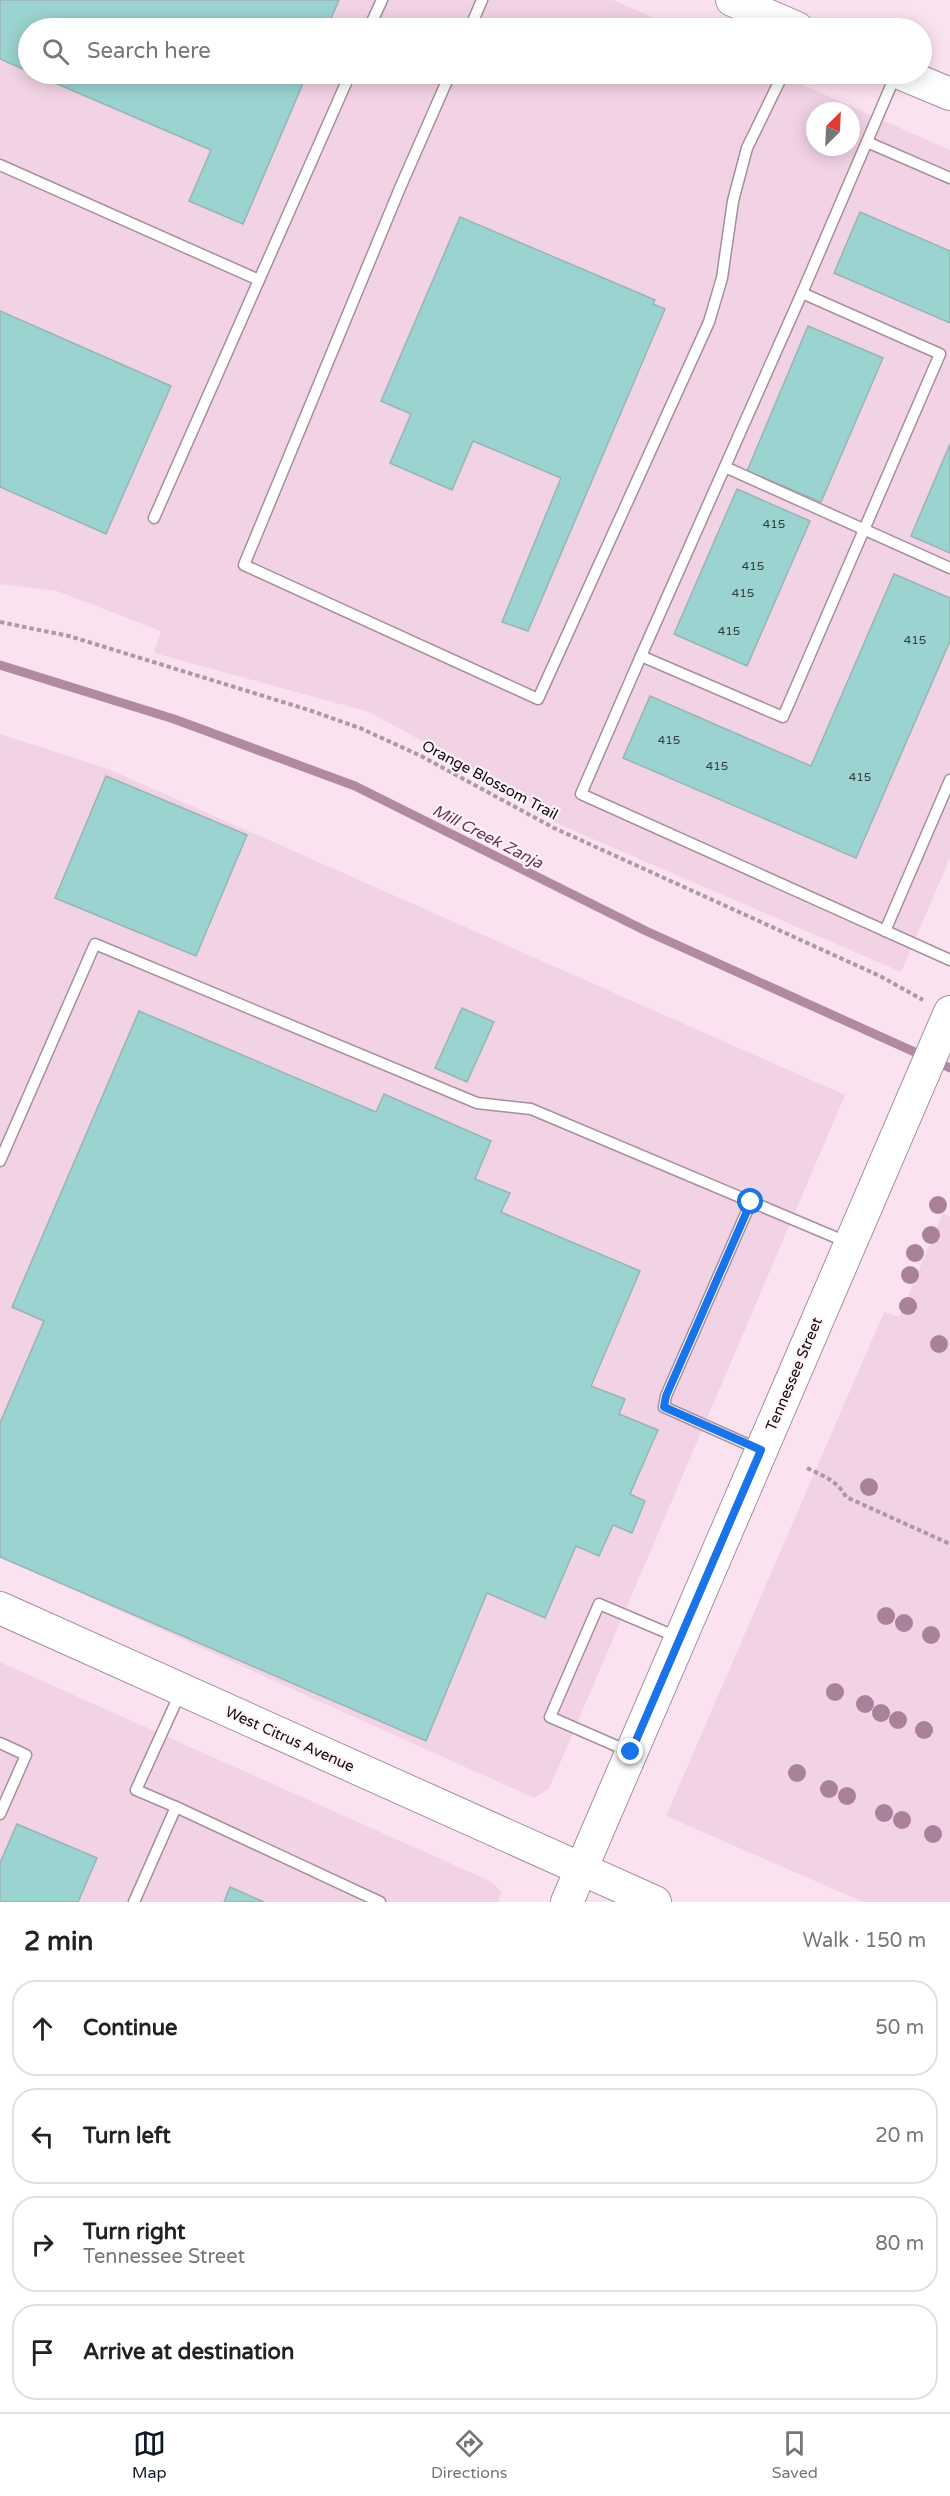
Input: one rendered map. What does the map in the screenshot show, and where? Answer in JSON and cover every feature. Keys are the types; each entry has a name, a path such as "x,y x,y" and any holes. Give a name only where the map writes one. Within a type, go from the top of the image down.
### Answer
{"main road":[{"path":"732,0 774,18"},
{"path":"926,84 950,94"},
{"name":"Tennessee Street","path":"567,1902 946,1022"},
{"name":"West Citrus Avenue","path":"0,1608 655,1902"}],"lane":[{"path":"374,18 382,0"},
{"path":"474,18 482,0"},
{"path":"154,518 346,84"},
{"path":"446,84 400,188 244,565 538,699 709,322 722,278 733,201 747,148 778,84"},
{"path":"892,84 581,794 950,960"},
{"path":"867,142 950,178"},
{"path":"0,165 259,280"},
{"path":"641,656 783,717 940,354 802,293"},
{"path":"725,467 950,568"},
{"path":"885,931 950,780"},
{"path":"0,1161 95,944 477,1103 531,1109 850,1243"},
{"path":"751,1202 666,1396 664,1407 761,1450"},
{"path":"631,1752 550,1717 599,1604 680,1638"},
{"path":"181,1691 136,1790 380,1902"},
{"path":"0,1743 26,1755 0,1814"},
{"path":"134,1902 176,1807"}],"path":[{"name":"Orange Blossom Trail","path":"0,622 69,636 360,728 421,756 554,828 880,976 946,1022"},
{"path":"807,1468 831,1479 841,1487 846,1497 950,1544"}],"shaded area":[{"path":"0,0 613,0 654,18 18,18 18,84 801,84 841,102 806,102 806,156 860,156 860,110 950,150 950,858 901,972 556,823 524,797 369,712 154,653 161,631 57,591 0,584"},
{"path":"0,734 108,769 845,1095 549,1789 534,1798 0,1557"},
{"path":"943,1213 950,1216 950,1902 863,1902 666,1816 884,1312 899,1317"},
{"path":"0,1662 492,1882 501,1892 498,1902 0,1902"}],"building":[{"path":"0,0 339,0 331,18 18,18 18,67 0,59"},
{"path":"57,84 303,84 243,224 189,201 211,150"},
{"path":"860,212 950,251 950,323 834,273"},
{"path":"460,217 655,300 653,304 665,309 528,631 502,622 561,478 473,441 452,490 390,463 411,414 381,401"},
{"path":"0,311 171,386 106,534 0,487"},
{"path":"808,326 883,358 821,502 747,471"},
{"path":"950,444 950,553 911,536"},
{"path":"737,489 810,521 747,666 674,634"},
{"path":"894,574 950,598 950,641 856,858 623,758 650,696 811,766"},
{"path":"106,776 247,835 196,956 55,898"},
{"path":"462,1008 494,1022 467,1082 435,1068"},
{"path":"139,1011 376,1112 384,1094 491,1141 475,1179 510,1193 501,1212 640,1271 591,1386 625,1399 619,1414 658,1430 630,1494 645,1501 632,1533 613,1525 599,1556 576,1546 545,1618 487,1593 426,1741 0,1557 0,1423 44,1321 12,1307"},
{"path":"17,1824 97,1858 78,1902 0,1902 0,1863"},
{"path":"230,1887 264,1902 224,1902"}],"waterway":[{"name":"Mill Creek Zanja","path":"0,665 174,719 355,786 646,931 950,1068"}],"route":[{"path":"631,1752 761,1450 673,1413 664,1407 666,1396 751,1202"}]}
